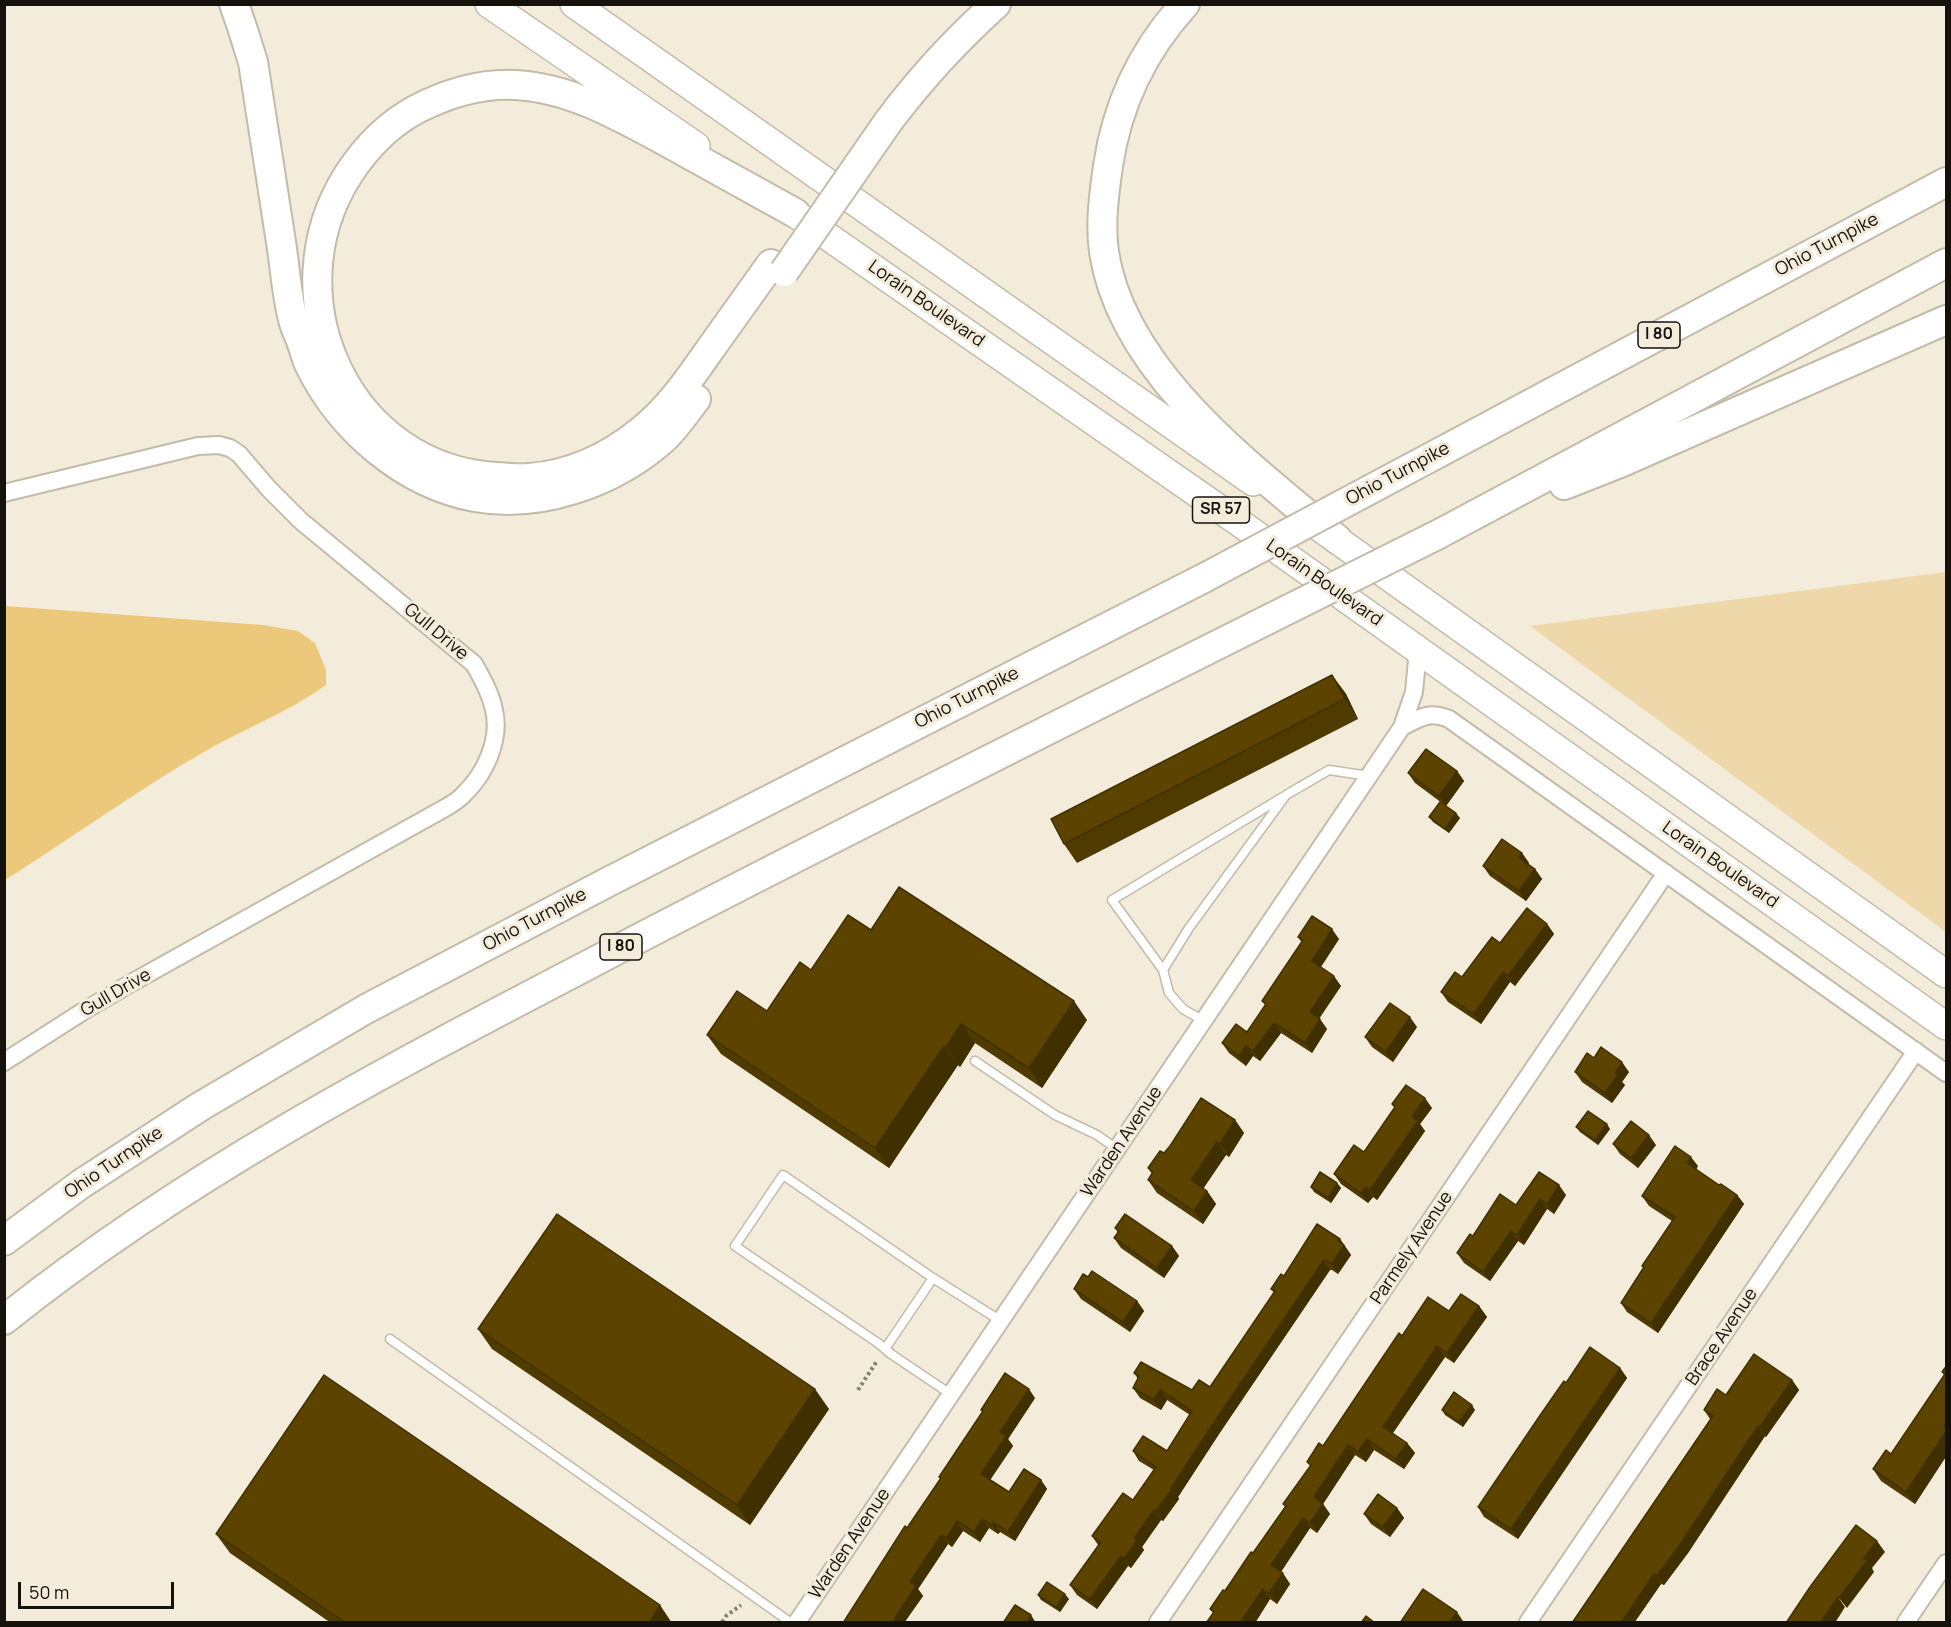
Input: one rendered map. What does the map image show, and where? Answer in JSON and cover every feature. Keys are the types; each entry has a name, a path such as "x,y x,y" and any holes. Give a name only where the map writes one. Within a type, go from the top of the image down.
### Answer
{"highway":[{"path":"234,4 253,62 294,321 309,364 321,386 354,430 401,466 437,486 477,498 530,498 576,488 627,465 647,452 673,429 712,378 778,268"},
{"name":"Lorain Boulevard","path":"489,4 795,213 1418,649 1947,1026"},
{"name":"SR 57","path":"574,4 1337,539 1947,974"},
{"path":"795,213 637,126 584,100 518,85 490,85 458,92 430,103 383,131 359,157 339,188 328,213 319,247 316,278 327,344 339,375 357,403 378,427 407,448 447,467 482,476 527,479 559,474 583,466 613,451 641,432 663,411 691,377 778,268 881,120 915,66 977,4"},
{"path":"881,120 967,30 996,4"},
{"path":"1185,4 1157,39 1140,66 1127,92 1111,143 1103,198 1104,251 1112,285 1137,340 1157,369 1190,408 1233,451 1337,539"},
{"path":"1755,283 1947,164"},
{"name":"Ohio Turnpike","path":"4,1241 81,1184 201,1106 366,1009 608,882 1204,578 1947,182"},
{"name":"I 80","path":"4,1320 46,1286 137,1220 227,1162 332,1101 472,1025 798,855 1439,534 1947,263"},
{"path":"1439,534 1620,463 1947,320"}],"street":[{"name":"Gull Drive","path":"4,493 198,446 219,445 230,448 239,454 277,497 309,528 474,664 495,712 493,744 487,762 476,782 463,796 446,808 133,982 4,1062"},
{"name":"Warden Avenue","path":"797,1623 1402,727 1414,692 1418,649"},
{"name":"Lorain Boulevard","path":"1402,727 1430,715 1449,719 1947,1072"},
{"name":"Parmely Avenue","path":"1158,1623 1666,873"},
{"name":"Brace Avenue","path":"1528,1623 1916,1051"},
{"path":"1906,1623 1947,1563"}],"lane":[{"path":"1204,1021 1183,1009 1169,993 1163,970 1112,900 1329,770 1369,776"},
{"path":"1163,970 1189,928 1286,795"},
{"path":"975,1061 1055,1115 1097,1135 1117,1149"},
{"path":"951,1395 735,1246 783,1175 933,1278 1001,1321"},
{"path":"885,1349 933,1278"},
{"path":"390,1339 790,1623"}],"path":[{"path":"858,1390 878,1359"},
{"path":"722,1623 726,1616 740,1606"}],"shaded area":[{"path":"1946,572 1946,932 1530,626"},
{"path":"5,606 263,625 298,631 315,643 326,670 326,685 298,703 183,764 5,880"}],"building":[{"path":"1332,675 1345,699 1064,844 1051,819"},
{"path":"1426,749 1457,771 1439,796 1408,773"},
{"path":"1440,802 1456,813 1445,829 1429,817"},
{"path":"1502,839 1522,853 1519,858 1535,869 1519,891 1483,866"},
{"path":"899,887 1074,1001 1029,1068 961,1024 875,1148 707,1035 737,991 767,1011 800,962 811,970 848,915 871,930"},
{"path":"1527,908 1547,924 1508,976 1503,972 1474,1014 1441,992 1455,972 1462,977 1492,937 1500,943"},
{"path":"1312,916 1332,929 1312,961 1334,976 1310,1012 1320,1019 1305,1043 1274,1023 1253,1051 1246,1046 1239,1056 1222,1043 1236,1024 1247,1032 1266,1004 1262,1001 1303,940 1298,937"},
{"path":"1390,1003 1410,1017 1386,1052 1365,1037"},
{"path":"1601,1047 1622,1062 1615,1073 1618,1075 1605,1093 1575,1072 1587,1053 1594,1058"},
{"path":"1406,1085 1425,1098 1412,1117 1418,1121 1370,1190 1366,1187 1361,1193 1334,1174 1354,1145 1364,1152 1395,1107 1392,1104"},
{"path":"1201,1098 1235,1120 1220,1144 1217,1142 1191,1180 1207,1191 1194,1211 1148,1180 1153,1172 1148,1168 1160,1151 1164,1153 1170,1146"},
{"path":"1588,1111 1607,1124 1595,1140 1576,1127"},
{"path":"1631,1121 1649,1135 1631,1158 1613,1144"},
{"path":"1675,1146 1691,1157 1687,1163 1737,1195 1651,1323 1621,1303 1644,1267 1642,1266 1675,1217 1642,1196"},
{"path":"1320,1172 1337,1183 1328,1198 1311,1187"},
{"path":"1539,1172 1559,1185 1547,1204 1540,1199 1517,1235 1511,1231 1483,1272 1457,1253 1470,1234 1473,1236 1500,1194 1516,1205"},
{"path":"557,1214 815,1389 737,1505 478,1329"},
{"path":"1125,1214 1172,1246 1157,1268 1114,1238 1119,1231 1115,1228"},
{"path":"1317,1224 1340,1239 1338,1241 1344,1245 1332,1264 1323,1261 1172,1489 1134,1538 1137,1540 1124,1559 1121,1556 1090,1599 1070,1585 1101,1542 1092,1536 1123,1493 1133,1500 1156,1467 1133,1451 1143,1436 1167,1451 1192,1411 1160,1390 1154,1400 1133,1388 1139,1376 1134,1373 1141,1362 1192,1390 1199,1380 1210,1387 1275,1291 1271,1289 1281,1274 1284,1276"},
{"path":"1092,1271 1137,1301 1123,1322 1074,1289 1083,1274 1088,1277"},
{"path":"1461,1294 1479,1306 1447,1353 1437,1346 1383,1427 1407,1443 1396,1459 1367,1439 1358,1452 1348,1445 1314,1497 1323,1504 1310,1523 1303,1518 1271,1565 1283,1573 1269,1593 1263,1589 1240,1623 1206,1623 1214,1612 1210,1609 1286,1506 1283,1504 1311,1465 1307,1462 1319,1443 1323,1446 1399,1333 1402,1336 1428,1297 1449,1311"},
{"path":"1590,1347 1620,1368 1511,1529 1478,1507 1564,1381 1566,1383"},
{"path":"1754,1354 1792,1380 1760,1427 1758,1426 1681,1543 1657,1576 1654,1574 1621,1623 1572,1623 1713,1416 1704,1410 1717,1389 1726,1395"},
{"path":"1947,1365 1947,1422 1944,1426 1947,1430 1906,1492 1873,1469 1886,1450 1891,1454 1945,1374 1942,1372"},
{"path":"1005,1373 1029,1389 1000,1432 1006,1436 981,1474 1009,1492 1024,1469 1041,1480 1008,1532 993,1522 992,1525 982,1519 974,1532 957,1521 946,1538 941,1535 910,1582 916,1586 892,1623 843,1623 905,1526 907,1528 941,1478 939,1477"},
{"path":"324,1375 660,1605 649,1623 346,1623 216,1534"},
{"path":"1454,1392 1472,1405 1459,1422 1442,1410"},
{"path":"1378,1494 1397,1508 1383,1527 1364,1514"},
{"path":"1856,1525 1877,1541 1864,1558 1867,1561 1820,1623 1786,1623 1810,1587"},
{"path":"1047,1582 1065,1594 1056,1607 1038,1595"},
{"path":"1423,1589 1457,1612 1449,1623 1400,1623"},
{"path":"1015,1605 1031,1615 1027,1623 1003,1623"},
{"path":"1366,1616 1375,1623 1361,1623"}]}
